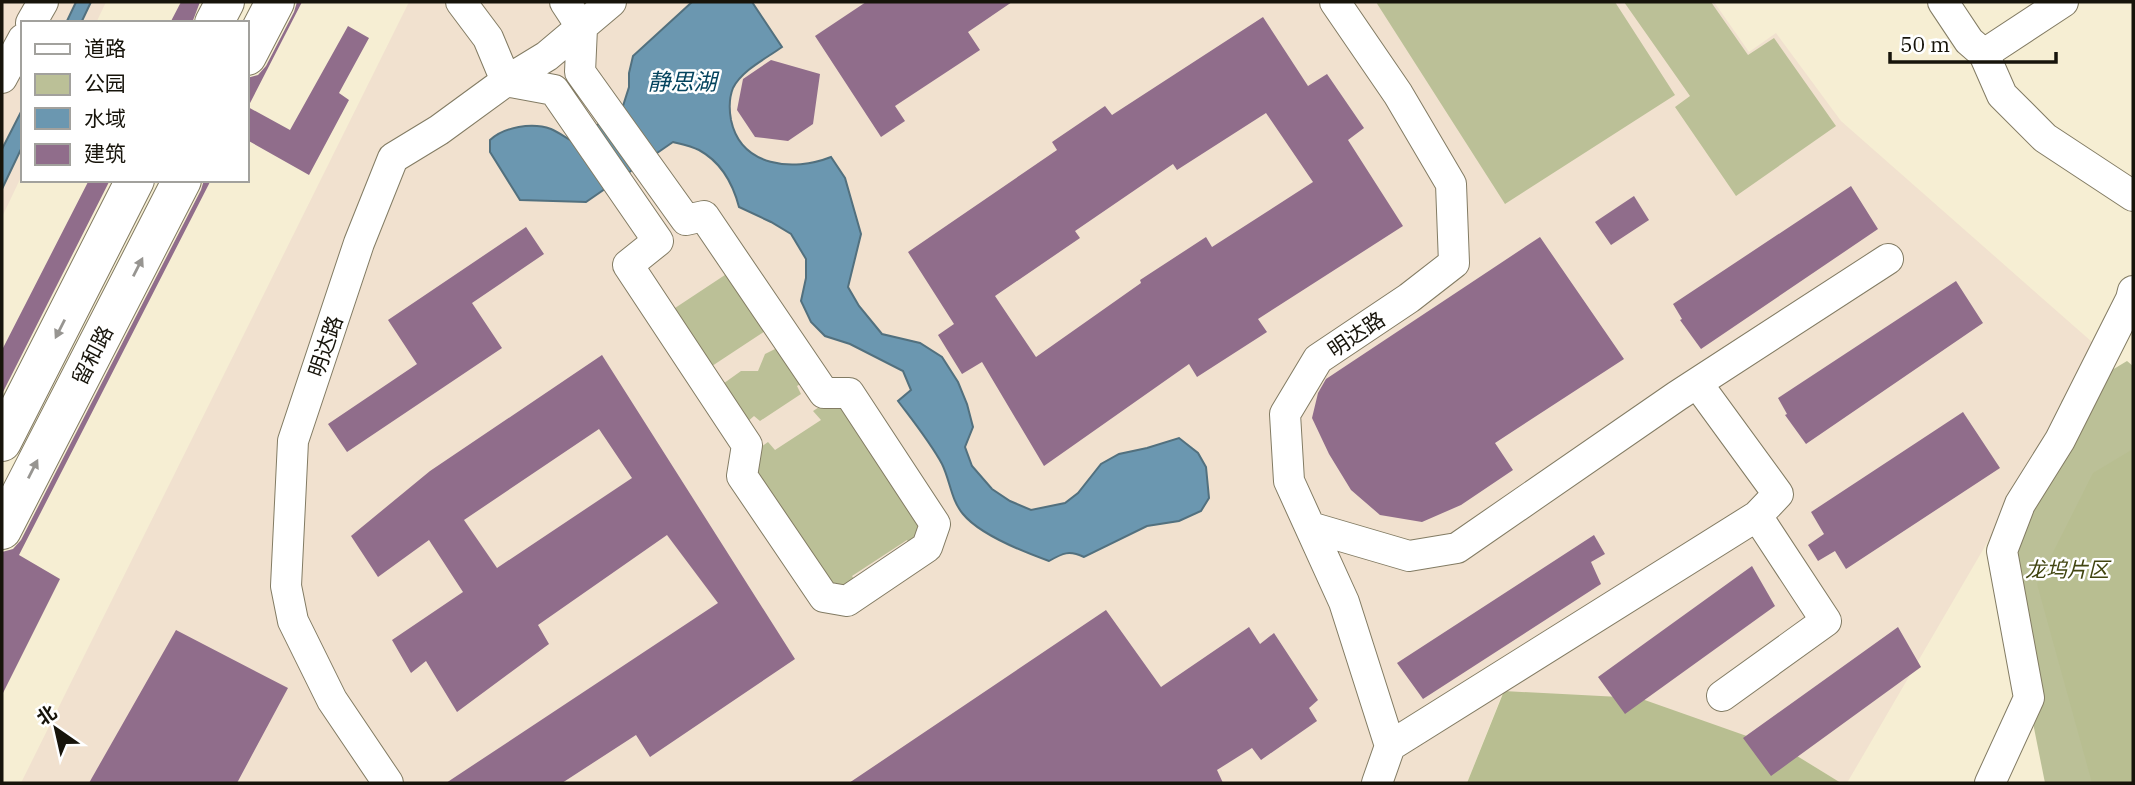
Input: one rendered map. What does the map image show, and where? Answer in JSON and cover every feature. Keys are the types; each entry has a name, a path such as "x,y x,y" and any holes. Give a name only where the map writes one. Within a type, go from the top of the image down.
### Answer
{"main road":[{"path":"215,21 225,2"},
{"path":"248,54 275,2"},
{"name":"留和路","path":"2,442 134,182"},
{"name":"留和路","path":"2,530 181,182"}],"street":[{"path":"32,21 43,2"},
{"path":"461,2 488,38 506,81 554,90 658,241 628,265 747,445 742,476 824,597 847,601 927,547 935,524 849,393 824,393 704,216 686,220 580,72 582,28 565,2"},
{"name":"明达路","path":"388,783 332,700 293,621 286,586 293,440 359,243 393,158 547,56 611,2"},
{"name":"明达路","path":"1335,2 1398,94 1451,184 1454,263 1409,298 1318,359 1285,414 1289,481 1344,602 1390,746"},
{"path":"1943,2 1969,41 1984,54 2002,95 2045,138 2133,196"},
{"path":"1984,54 2063,2"},
{"path":"2,78 21,43"},
{"path":"1310,527 1409,556 1457,548 1697,383 1888,259"},
{"path":"1990,783 2029,698 2002,551 2020,504 2060,440 2131,299 2133,290"},
{"path":"1377,783 1390,746 1757,516 1778,494 1697,383"},
{"path":"1721,696 1826,621 1757,516"}],"shaded area":[{"path":"2,2 106,2 97,21 21,21 21,177 2,217"},
{"path":"409,2 1714,2 1749,52 1776,33 1841,121 2100,349 1847,783 1841,783 1789,751 1503,692 1467,783 21,783"}],"green space":[{"path":"1376,2 1615,2 1675,95 1505,204"},
{"path":"1624,2 1711,2 1748,55 1774,38 1836,126 1736,196 1675,107 1690,96"},
{"path":"731,271 768,329 709,368 672,310"},
{"path":"783,345 805,381 797,386 801,394 760,421 754,416 746,423 720,386 741,371 758,371 765,354"},
{"name":"龙坞片区","path":"2127,361 2133,366 2133,783 2045,783 1999,553 2039,471 2062,400"},
{"path":"836,400 925,519 911,547 907,540 852,576 857,584 834,591 749,466 755,451 768,442 775,450 821,420 813,411"},
{"path":"2133,449 2133,783 2092,783 2037,584 2093,473"},
{"path":"1504,691 1639,698 1789,751 1841,783 1467,783"}],"water":[{"path":"76,2 91,2 82,21 67,21"},
{"name":"静思湖","path":"692,2 752,2 782,47 749,70 733,88 730,112 737,136 746,148 770,162 801,164 831,157 845,178 861,234 848,287 859,306 882,334 920,343 942,357 958,382 967,404 973,427 965,447 972,466 992,489 1031,510 1065,503 1078,493 1101,464 1119,454 1179,438 1198,453 1206,467 1209,498 1201,511 1179,521 1147,526 1084,557 1066,553 1049,561 1003,542 980,529 959,508 942,464 898,401 911,390 903,371 850,344 825,336 811,322 801,301 806,278 806,259 791,234 739,207 730,182 720,167 696,149 673,142 586,202 520,200 490,152 490,140 510,129 535,126 551,129 572,141 622,109 629,87 633,56"},
{"path":"21,112 21,149 2,189 2,149"}],"building":[{"path":"181,2 200,2 193,21 171,21"},
{"path":"297,2 302,2 248,107 248,78 258,75 266,66"},
{"path":"866,2 1012,2 968,32 980,50 895,106 905,121 881,137 815,36"},
{"path":"1263,17 1308,86 1327,74 1364,128 1348,140 1403,226 1258,319 1267,332 1197,377 1189,364 1044,466 982,362 962,374 938,335 954,324 908,252 1057,150 1052,142 1105,106 1112,115","holes":["1266,113 1313,182 1212,247 1206,237 1140,280 1141,283 1036,357 995,296 1080,238 1075,231 1173,164 1177,170"]},
{"path":"348,26 369,38 339,93 349,100 309,175 248,141 248,107 290,130"},
{"path":"771,60 820,74 813,124 788,141 755,137 737,110 743,79"},
{"path":"88,182 109,182 2,394 2,350"},
{"path":"203,182 210,182 19,555 60,579 2,695 2,552 13,549 21,540"},
{"path":"1851,186 1878,229 1701,349 1680,320 1682,319 1673,304"},
{"path":"1634,196 1649,220 1611,245 1595,222"},
{"path":"526,227 544,254 472,303 502,348 347,452 328,424 417,364 388,320"},
{"path":"1540,237 1624,359 1495,443 1513,470 1461,505 1422,522 1380,515 1351,490 1329,454 1312,418 1318,393 1326,379"},
{"path":"1956,281 1983,323 1806,444 1785,415 1787,414 1778,398"},
{"path":"602,355 795,659 650,757 636,735 562,783 446,783 718,603 667,535 538,625 549,644 457,712 426,661 411,673 392,640 463,592 429,540 378,577 351,536 430,471","holes":["599,429 632,478 497,568 464,520"]},
{"path":"1963,412 2000,468 1846,569 1835,551 1818,561 1808,545 1824,534 1811,512"},
{"path":"1594,535 1605,554 1591,562 1601,584 1423,699 1397,663"},
{"path":"1752,566 1775,606 1625,714 1598,677"},
{"path":"1106,610 1161,687 1249,627 1260,644 1274,633 1318,700 1309,708 1317,721 1261,760 1252,748 1217,770 1223,783 849,783"},
{"path":"1898,627 1921,667 1771,776 1743,738"},
{"path":"176,630 288,688 237,783 89,783"}]}
